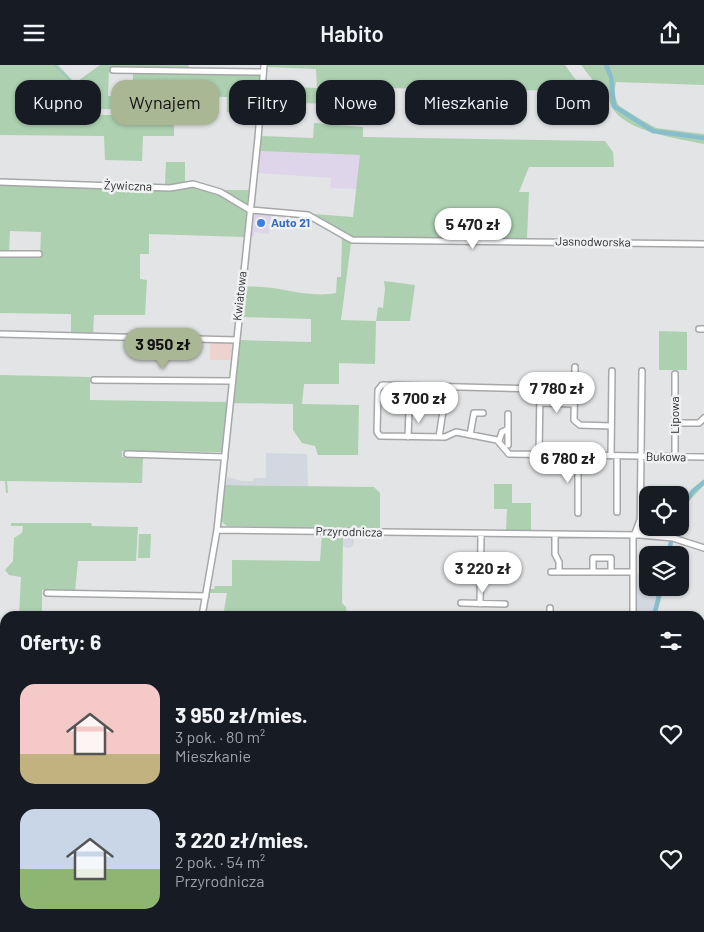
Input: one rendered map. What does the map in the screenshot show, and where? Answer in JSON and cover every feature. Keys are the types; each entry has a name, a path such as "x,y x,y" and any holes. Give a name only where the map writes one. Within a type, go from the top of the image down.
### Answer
{"street":[{"name":"Kwiatowa","path":"203,611 217,530 264,65"},
{"path":"114,70 263,72"},
{"name":"Żywiczna","path":"0,182 170,188 193,185 220,192 250,210"},
{"name":"Jasnodworska","path":"250,210 308,215 348,239 358,241 704,244"},
{"path":"0,254 39,255"},
{"path":"1,334 236,340"},
{"path":"574,367 574,417 577,423 584,426 611,426"},
{"path":"612,371 611,426 617,512"},
{"path":"632,611 632,572 640,519 642,371"},
{"name":"Lipowa","path":"675,374 675,457"},
{"path":"94,379 232,381"},
{"path":"508,429 502,432 499,441 456,432 440,437 380,436 378,434 378,390 382,385 540,389 539,455"},
{"path":"540,403 574,404"},
{"path":"408,437 409,411"},
{"path":"440,437 443,411"},
{"path":"470,435 474,413 483,413"},
{"path":"508,414 508,445"},
{"path":"675,423 699,423 704,418"},
{"name":"Bukowa","path":"499,441 509,454 704,457"},
{"path":"127,454 225,457"},
{"path":"578,456 578,513"},
{"name":"Przyrodnicza","path":"217,530 636,536 670,538 704,548"},
{"path":"480,604 481,535"},
{"path":"555,535 555,554 559,561 560,572"},
{"path":"593,572 593,558 610,558 610,573"},
{"path":"551,571 632,572"},
{"path":"47,593 206,597"},
{"path":"461,603 505,604"}],"shaded area":[{"path":"260,151 361,155 357,189 330,188 331,178 258,173"},
{"path":"255,212 271,214 269,234 255,232 254,236 250,236"},
{"path":"210,341 232,342 231,360 210,360"},
{"path":"266,453 307,454 308,486 225,485 228,477 242,481 266,478"},
{"path":"348,536 354,542 348,548 342,542"},
{"path":"635,574 639,574 639,596 658,596 652,611 635,611"}],"green space":[{"path":"0,65 58,65 72,80 15,80 15,125 101,125 101,115 111,115 111,125 174,125 174,136 143,136 142,161 105,160 104,136 0,135"},
{"path":"100,65 188,65 190,68 109,68 108,96 111,96 111,109 101,109 101,80 79,80"},
{"path":"268,65 565,65 576,80 537,80 537,90 527,90 527,80 405,80 405,89 395,88 395,80 317,80 316,69 268,67"},
{"path":"581,65 704,65 704,85 616,82 614,95 619,106 656,128 704,134 704,144 661,135 630,123 618,115 611,104 609,80 593,80"},
{"path":"133,73 260,74 260,80 229,80 229,112 227,112 227,97 219,97 219,80 133,80"},
{"path":"306,88 316,88 316,104 306,103"},
{"path":"314,123 316,125 363,127 363,137 605,141 613,152 614,167 529,167 519,192 529,192 527,238 351,239 313,214 353,217 360,155 260,151 261,136 313,138"},
{"path":"166,162 185,162 185,183 165,185"},
{"path":"0,184 201,188 220,195 247,213 244,237 149,234 149,254 140,254 140,279 147,280 145,315 94,315 93,335 71,334 71,314 0,313 0,256 40,257 41,232 10,231 9,252 0,252"},
{"path":"223,190 249,190 247,204 223,192"},
{"path":"342,238 351,243 341,320 376,321 375,364 339,363 339,384 304,384 302,404 359,405 358,455 318,455 315,446 302,443 293,430 293,404 233,403 238,348 240,340 311,342 311,319 242,317 245,287 313,294 336,293 337,277 341,277"},
{"path":"384,281 415,285 410,321 376,321 378,307 383,308"},
{"path":"659,331 687,332 687,370 659,370"},
{"path":"0,375 90,377 90,400 228,402 222,452 122,451 122,457 143,458 142,483 7,481 8,493 6,493 5,481 0,481"},
{"path":"704,480 704,485 689,502 689,495"},
{"path":"494,484 512,484 512,503 531,503 531,531 506,532 507,509 494,509"},
{"path":"225,485 374,487 380,493 380,529 227,526 221,521"},
{"path":"11,523 91,523 92,526 138,527 136,561 78,561 75,591 42,590 42,611 19,611 21,577 9,575 5,570 13,561 14,538 22,533 23,526 11,526"},
{"path":"139,534 151,534 150,558 138,558"},
{"path":"322,534 341,535 343,537 342,603 346,607 346,611 224,611 227,593 210,593 210,589 214,589 215,586 232,586 232,560 320,561"},
{"path":"657,596 662,596 657,611 652,611"}],"waterway":[{"path":"54,65 70,80"},
{"path":"606,65 611,77 614,106 653,131 704,138"},
{"path":"689,497 704,482"},
{"path":"670,546 671,542"},
{"path":"655,611 659,596"}],"place":[{"name":"Auto 21","path":"261,223"}]}
